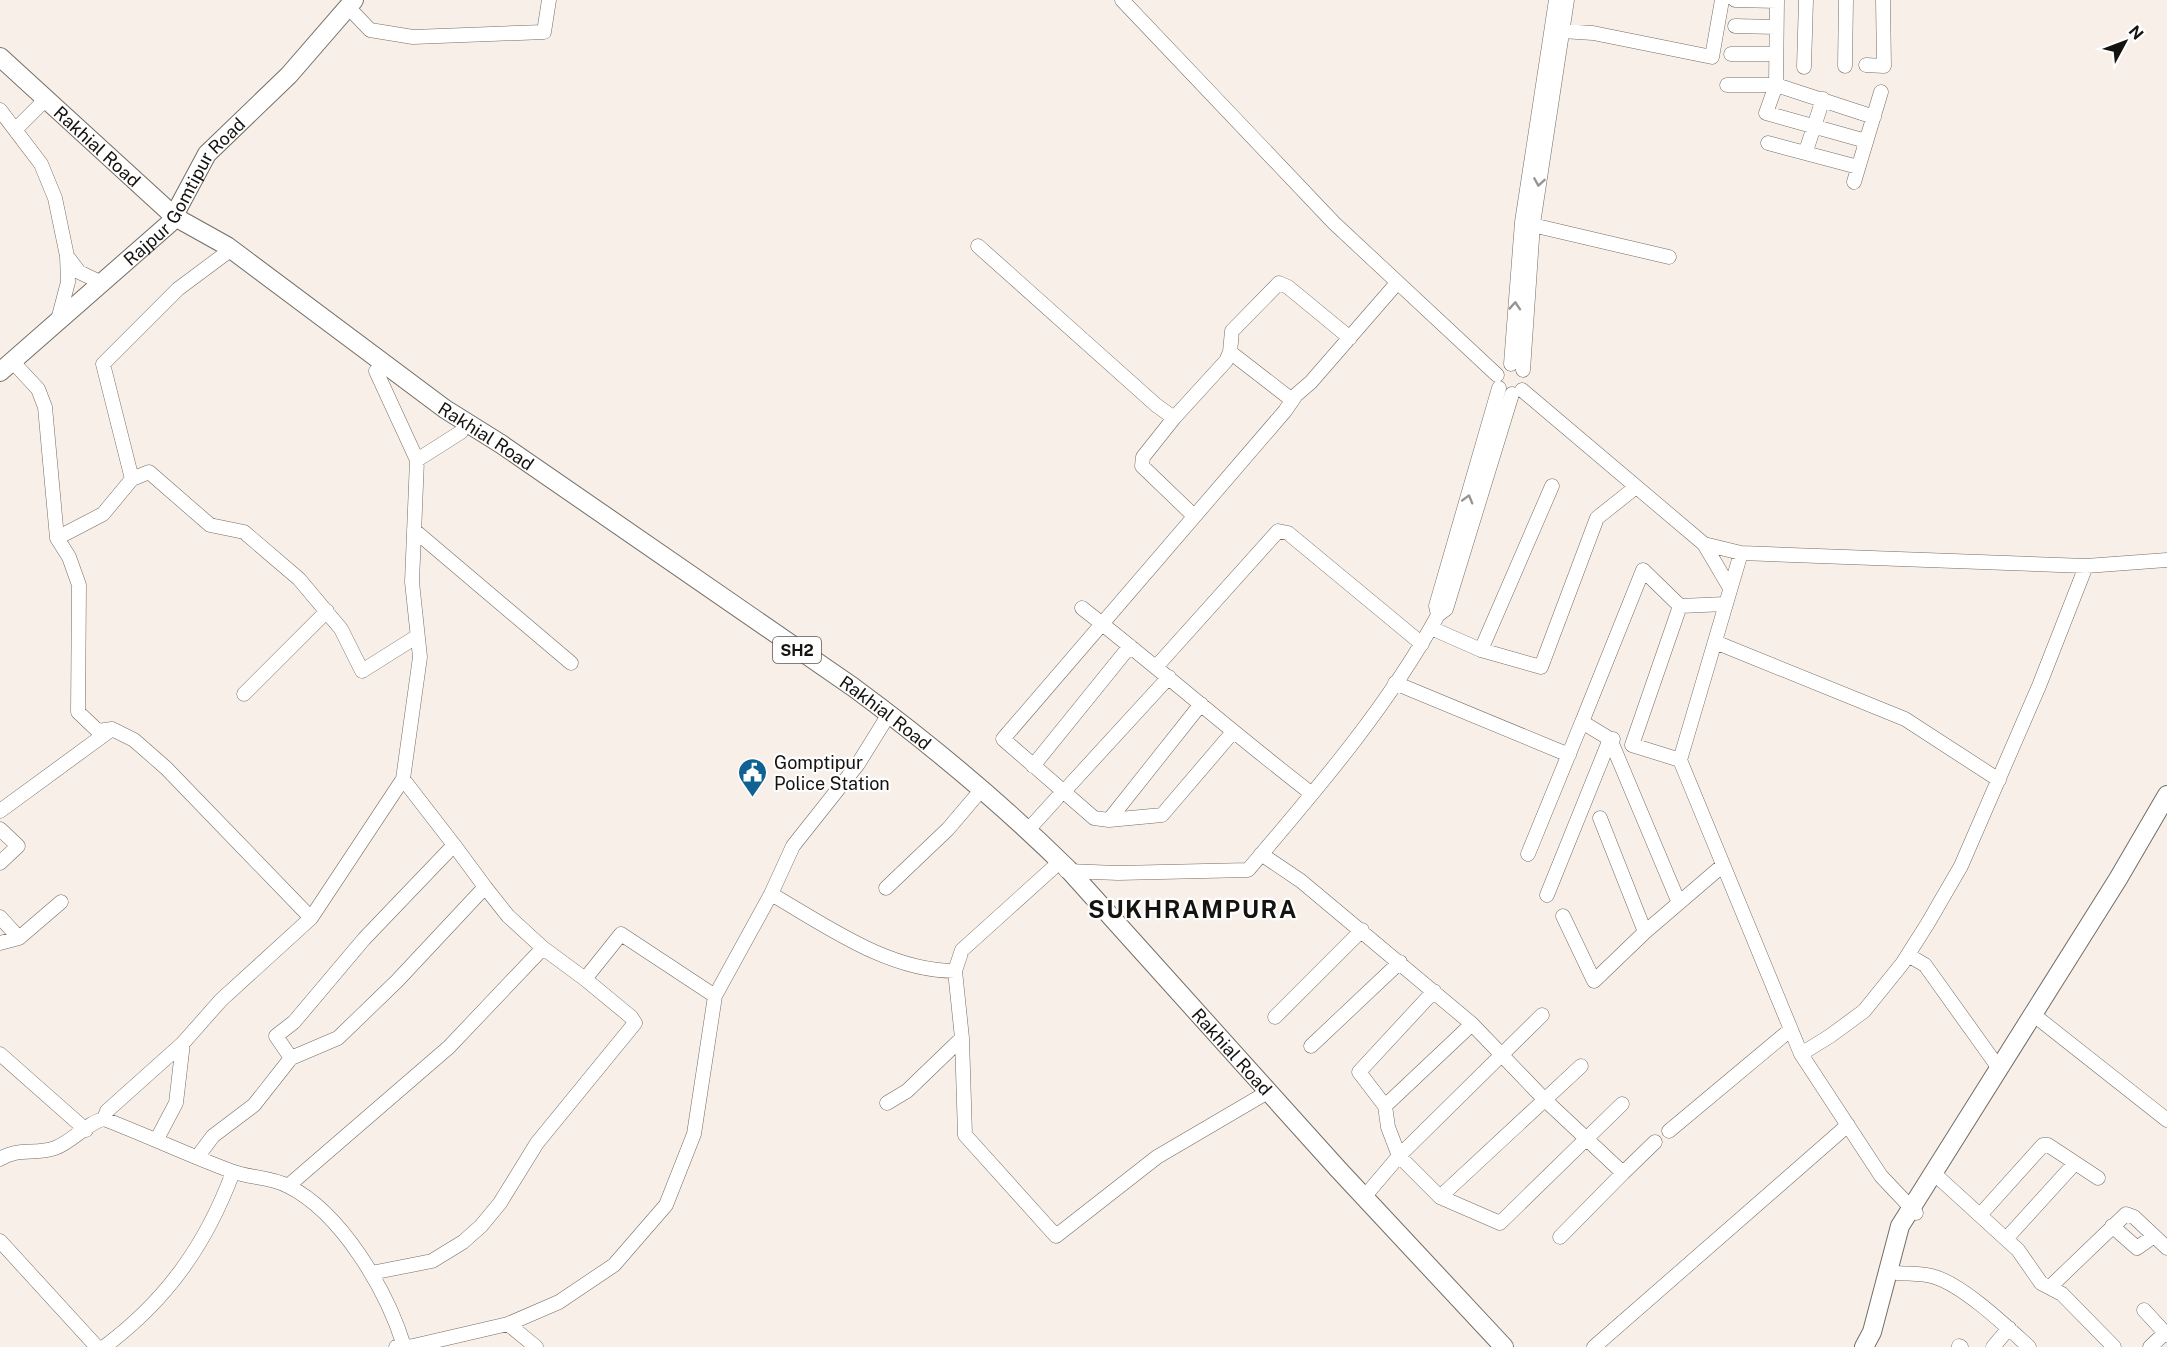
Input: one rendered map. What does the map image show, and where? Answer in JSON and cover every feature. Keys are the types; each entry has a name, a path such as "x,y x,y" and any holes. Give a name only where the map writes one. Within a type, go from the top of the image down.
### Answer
{"main road":[{"name":"Rajpur Gomtipur Road","path":"6,366 173,220 207,154 289,75 351,3"},
{"name":"Rakhial Road","path":"0,57 173,220 225,254 331,334 431,415 497,451 886,717 1062,870 1504,1347"},
{"name":"Rakhial Road","path":"173,220 226,246 445,409 501,444 886,717 1028,830 1261,1096 1493,1347"},
{"path":"1873,1340 1897,1273 1914,1211 1998,1067 2118,879 2167,795"},
{"path":"1873,1340 1900,1226 1939,1178 2167,813"}],"street":[{"path":"351,3 370,30 413,37 544,33 549,0"},
{"path":"1122,0 1334,223 1498,381 1517,392 1704,544 1730,588"},
{"path":"1261,1096 1157,1156 1056,1236 965,1135 962,1038 955,971 962,950 1062,870 1118,873 1248,870 1312,794 1395,683 1434,622 1446,609 1517,392 1526,380 1517,367 1527,223 1556,0"},
{"path":"1527,223 1567,0"},
{"path":"1562,31 1593,33 1712,57 1722,0"},
{"path":"1735,0 1776,0 1776,85 1766,113 1866,141"},
{"path":"1804,67 1806,0"},
{"path":"1845,66 1846,0"},
{"path":"1866,65 1884,66 1883,0"},
{"path":"1735,26 1776,27"},
{"path":"1731,54 1776,54"},
{"path":"1727,85 1776,85 1874,117"},
{"path":"1854,182 1881,92"},
{"path":"1806,151 1823,99"},
{"path":"16,129 45,100"},
{"path":"0,110 40,164 55,198 67,256 68,282 58,320"},
{"path":"1767,143 1806,151 1858,167"},
{"path":"1527,223 1669,257"},
{"path":"978,246 1156,405 1174,418"},
{"path":"132,479 103,364 178,289 225,254"},
{"path":"67,256 79,272 102,283"},
{"path":"1194,516 1148,474 1142,466 1143,457 1174,418 1226,361 1230,352 1232,331 1279,283 1288,287 1350,338"},
{"path":"1232,733 1162,815 1108,820 1094,818 1003,739 1292,400 1397,283"},
{"path":"1230,352 1292,400"},
{"path":"6,366 38,389 45,407 57,538 69,557 79,585 78,712 98,731 112,729 134,740 166,768 311,918"},
{"path":"1434,622 1502,367 1517,367"},
{"path":"104,1119 107,1112 183,1043 221,1000 311,918 403,779 420,657 412,582 417,460 376,371"},
{"path":"417,460 460,432"},
{"path":"57,538 103,514 132,479 149,472 210,525 244,532 299,579 341,629 362,671 416,636"},
{"path":"1481,650 1552,486"},
{"path":"1434,622 1481,650 1541,668 1597,518 1636,487"},
{"path":"414,530 571,663"},
{"path":"1156,667 1278,531 1288,533 1422,644"},
{"path":"1704,544 1740,553 2086,566 2167,560"},
{"path":"1740,553 1680,760 1801,1054 1881,1176 1914,1211"},
{"path":"1801,1054 1864,1011 1908,955 1961,866 2061,634 2086,566"},
{"path":"1528,854 1643,570 1680,606 1726,604"},
{"path":"1632,745 1680,606"},
{"path":"1082,608 1169,677 1232,733 1312,794"},
{"path":"244,694 327,611"},
{"path":"1715,642 1905,719 1999,780"},
{"path":"1033,766 1130,646"},
{"path":"1069,786 1169,677"},
{"path":"1395,683 1569,755"},
{"path":"1108,820 1201,704"},
{"path":"396,1347 410,1346 508,1324 559,1302 614,1265 666,1205 694,1134 714,996 771,894 793,846 858,764 886,717"},
{"path":"1582,722 1610,739 1680,760"},
{"path":"0,811 112,729"},
{"path":"1547,895 1610,739"},
{"path":"1610,739 1679,903"},
{"path":"371,1273 432,1261 463,1242 481,1226 500,1203 537,1143 634,1023 632,1017 585,978 543,948 508,916 403,779"},
{"path":"886,888 948,829 976,796"},
{"path":"1028,830 1058,798"},
{"path":"1600,818 1645,932"},
{"path":"0,829 18,846 0,863"},
{"path":"291,1058 276,1036 294,1022 364,939 454,845"},
{"path":"1261,854 1301,880 1434,990 1472,1024 1544,1099 1623,1173"},
{"path":"1563,916 1594,981 1645,932 1722,866"},
{"path":"198,1156 213,1136 254,1105 291,1058 338,1038 397,981 485,887"},
{"path":"771,894 867,949 929,971 955,971"},
{"path":"0,943 19,938 61,902"},
{"path":"0,917 19,938"},
{"path":"1275,1017 1362,930"},
{"path":"585,978 621,934 714,996"},
{"path":"288,1186 386,1104 449,1047 543,948"},
{"path":"1908,955 1925,965 1998,1067"},
{"path":"1311,1046 1400,962"},
{"path":"1434,990 1359,1069 1362,1078 1385,1106 1388,1127 1399,1156 1440,1197 1500,1223 1622,1104"},
{"path":"1365,1197 1399,1156 1542,1015"},
{"path":"2039,1019 2167,1120"},
{"path":"1385,1106 1472,1024"},
{"path":"1669,1131 1790,1030"},
{"path":"888,1103 907,1091 962,1038"},
{"path":"157,1139 176,1103 183,1043"},
{"path":"0,1054 86,1130"},
{"path":"1440,1197 1581,1066"},
{"path":"0,1159 13,1152 53,1149 86,1130 96,1120 104,1119 233,1172 288,1186 307,1198 344,1235 371,1273 410,1346"},
{"path":"1594,1347 1848,1125"},
{"path":"1560,1237 1655,1142"},
{"path":"1980,1215 2043,1145 2048,1145 2098,1178"},
{"path":"2006,1239 2075,1163"},
{"path":"104,1347 137,1322 180,1276 201,1244 233,1172"},
{"path":"1939,1178 2018,1250 2041,1283 2062,1294 2114,1347"},
{"path":"2050,1287 2126,1214 2167,1248"},
{"path":"2112,1226 2137,1248 2154,1236"},
{"path":"0,1241 97,1347"},
{"path":"1897,1273 1935,1277 1954,1287 2009,1328 2029,1347"},
{"path":"2144,1310 2166,1334 2150,1347"},
{"path":"508,1324 536,1347"},
{"path":"1993,1347 2009,1328"}],"place":[{"name":"Gomptipur Police Station","path":"753,798"}],"district":[{"name":"SUKHRAMPURA","path":"1193,909"}]}
